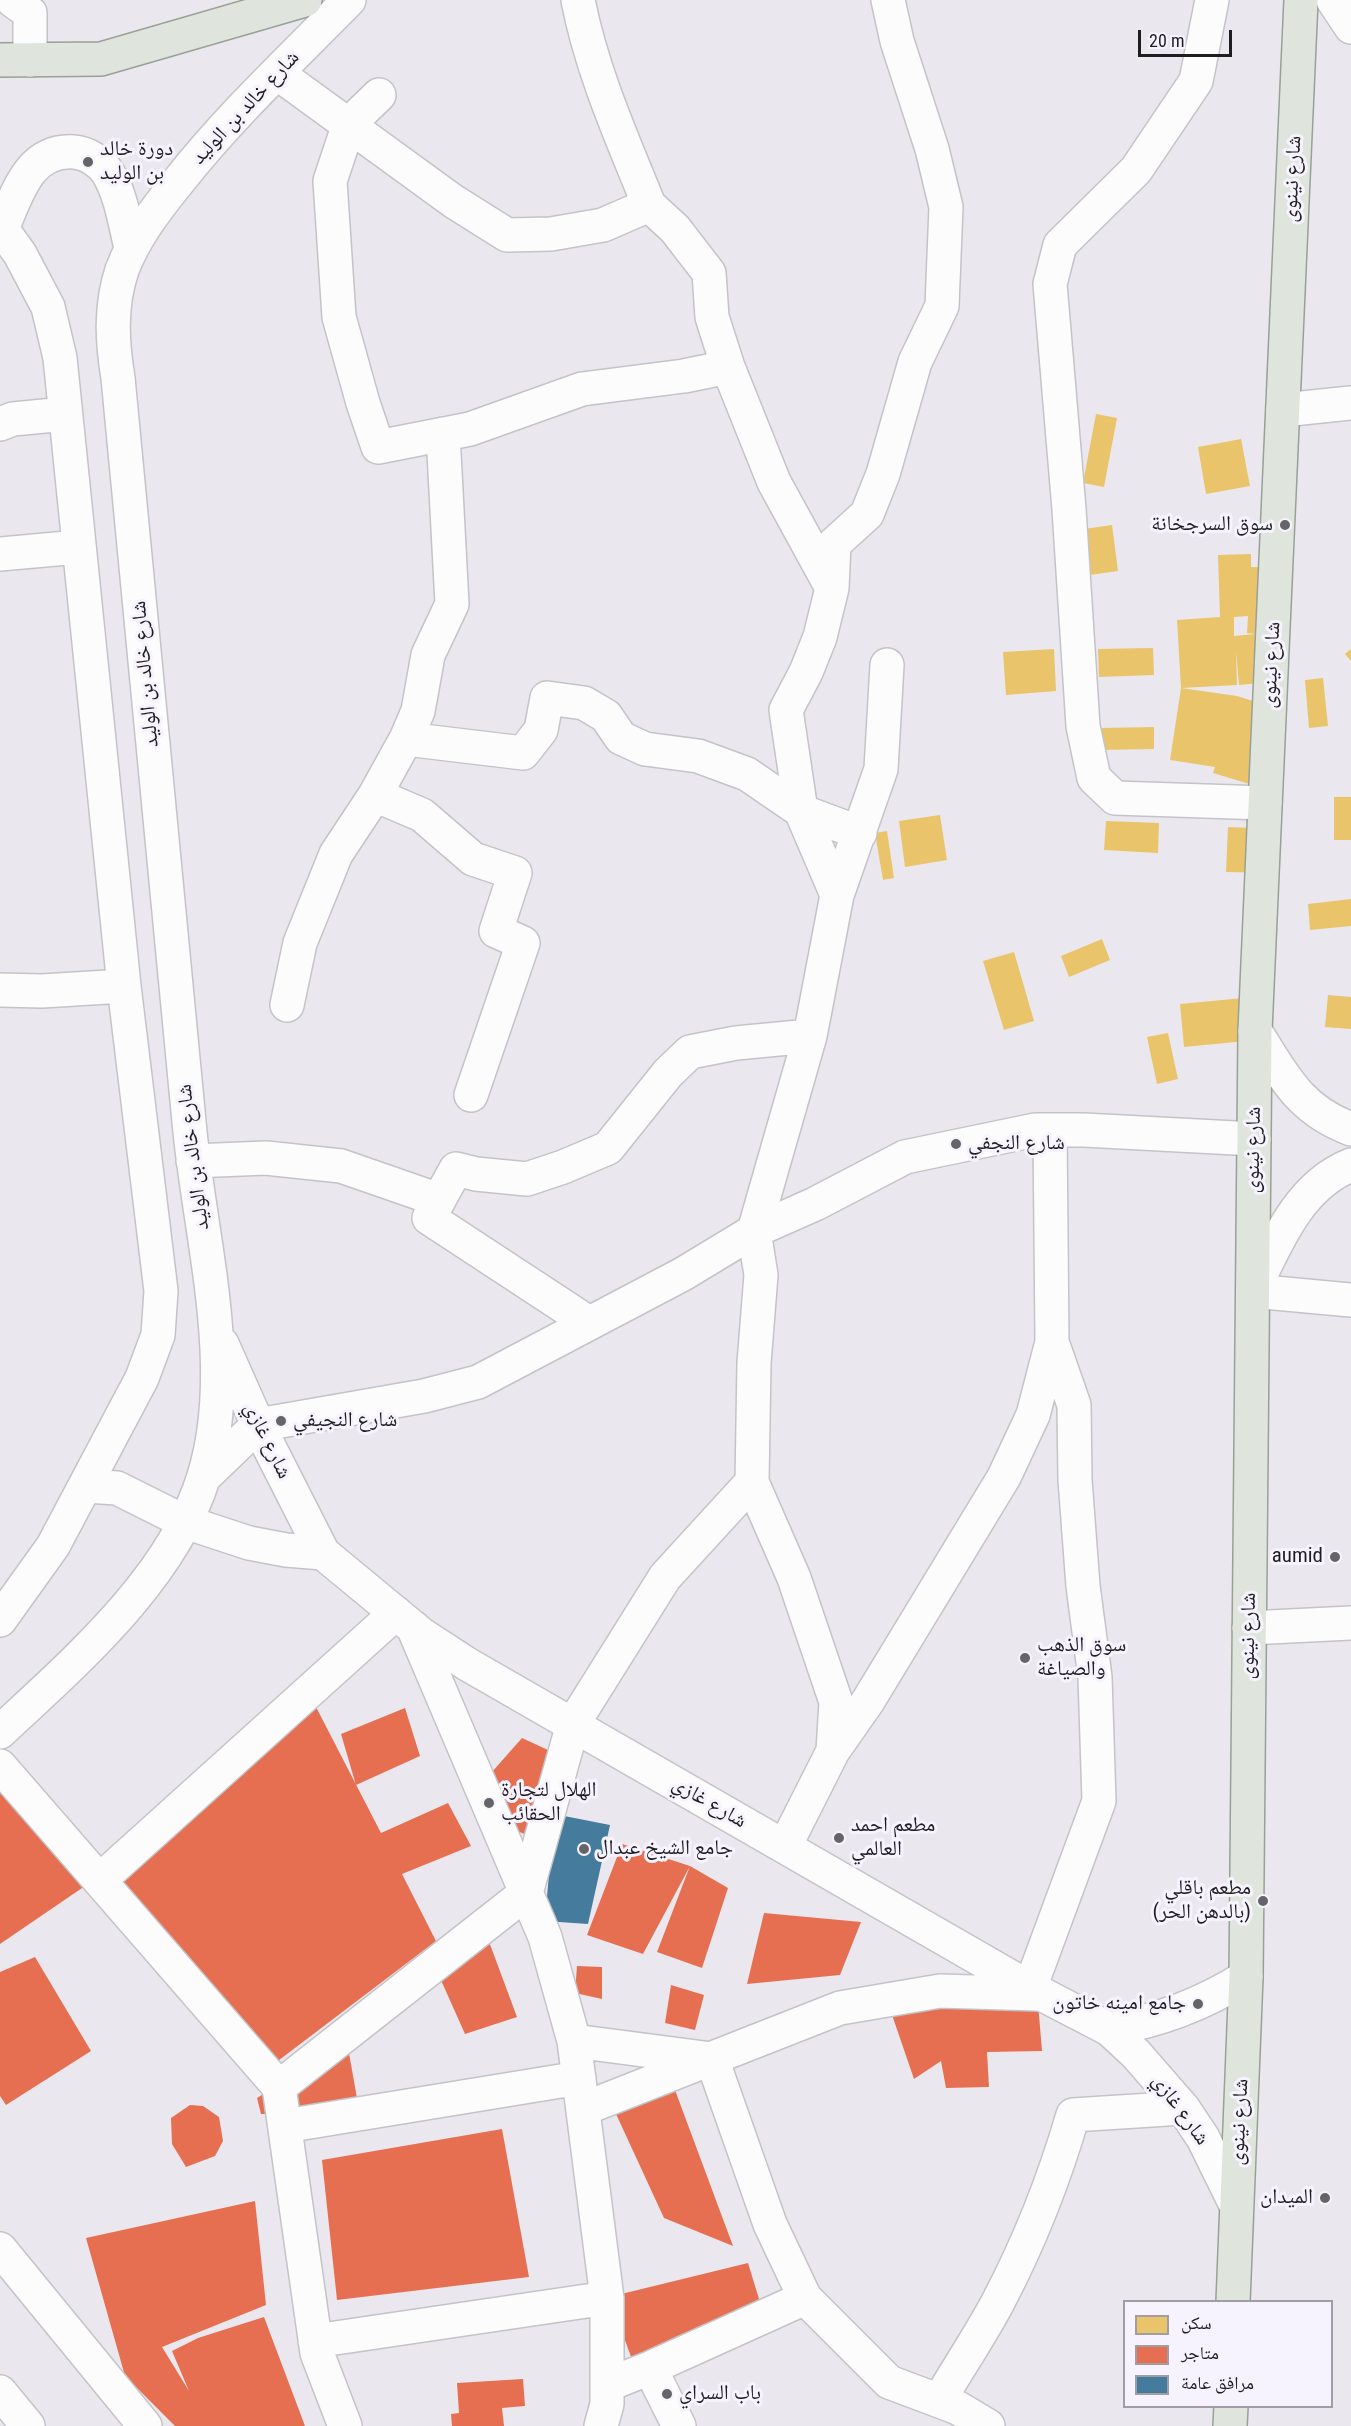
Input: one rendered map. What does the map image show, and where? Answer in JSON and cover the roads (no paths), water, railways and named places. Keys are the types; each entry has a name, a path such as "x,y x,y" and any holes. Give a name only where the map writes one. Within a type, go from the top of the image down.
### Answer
{"main road":[{"path":"15,60 101,59 305,0"},
{"name":"شارع نينوى","path":"1233,2300 1235,2203 1246,1977 1255,1031 1302,0"},
{"path":"1230,2426 1231,2408"}],"street":[{"path":"12,0 30,13 15,60"},
{"name":"شارع خالد بن الوليد","path":"204,1477 215,1431 218,1363 193,1161 112,325 121,272 131,248 163,201 199,156 349,0"},
{"path":"578,0 585,35 604,94 649,205 675,229 710,273 712,317 728,367 774,482 832,588"},
{"path":"837,896 801,811 786,710 806,672 820,637 832,588 834,544 867,514 883,474 915,362 942,306 946,207 932,149 897,41 888,0"},
{"path":"1212,0 1196,81 1136,170 1060,245 1050,284 1068,497 1083,726 1094,778 1115,798 1265,803"},
{"path":"1333,0 1351,27"},
{"path":"277,73 453,201 507,235 551,234 603,225 649,205"},
{"path":"379,94 349,124 330,181 339,317 378,447 470,429 582,389 684,376 728,367"},
{"path":"0,1620 53,1546 85,1486 151,1357 160,1313 159,1270 124,986 60,358 48,307 36,280 1,228 30,169 44,158 60,152 77,152 94,158 106,170 114,186 131,248"},
{"path":"1283,410 1351,403"},
{"path":"0,424 13,419 65,414"},
{"path":"287,1005 300,943 336,854 375,795 406,739 418,711 428,655 452,604 443,434"},
{"path":"0,554 78,547"},
{"path":"833,1751 836,1702 794,1578 752,1482 754,1363 761,1275 754,1231 810,1036 837,896 881,769 887,665"},
{"path":"406,739 523,753 541,730 547,698 584,703 606,716 621,738 629,742 645,749 698,756 747,774 801,811 860,833"},
{"path":"375,795 422,816 473,859 515,873 496,931 523,943 471,1095"},
{"path":"0,990 42,991 124,986"},
{"path":"1255,1031 1297,1095 1313,1110 1332,1122 1351,1129"},
{"path":"589,1323 429,1218 456,1169 476,1174 527,1179 563,1167 608,1148 668,1072 690,1052 736,1043 810,1036"},
{"path":"0,1732 86,1648 151,1578 185,1522 204,1477 258,1425 424,1396 478,1382 683,1274 754,1231 815,1204 905,1157 1035,1130 1254,1139"},
{"path":"785,1846 833,1751 891,1664 1004,1477 1033,1415 1052,1342 1050,1130"},
{"path":"193,1161 266,1158 341,1166 439,1200"},
{"path":"1351,1165 1338,1170 1322,1181 1308,1195 1283,1229 1252,1291 1351,1300"},
{"name":"شارع غازي","path":"214,1326 258,1425 323,1553 404,1620 468,1664 1037,1991 1109,2029 1136,2054 1183,2108 1203,2138 1235,2203"},
{"path":"285,2126 581,2093 712,2059 840,2008 940,1991 1037,1991 1099,1802 1095,1677 1083,1586 1075,1480 1074,1405 1052,1342"},
{"path":"279,2087 526,1893 573,1724 665,1577 752,1482"},
{"path":"85,1486 117,1488 185,1522 249,1543 286,1550 323,1553"},
{"path":"100,1880 404,1620 545,1937 574,2041 607,2298 607,2404 601,2426"},
{"path":"1249,1628 1351,1623"},
{"path":"0,1766 279,2087 317,2353 345,2426"},
{"path":"1109,2029 1162,2018 1191,2008 1220,1994 1246,1977"},
{"path":"574,2041 712,2059"},
{"path":"712,2059 770,2224 805,2298 889,2382 957,2408 988,2426"},
{"path":"939,2401 997,2303 1033,2229 1061,2157 1073,2115 1183,2108"},
{"path":"0,2249 146,2426"},
{"path":"315,2341 607,2298"},
{"path":"607,2385 805,2298"},
{"path":"650,2368 679,2426"},
{"path":"0,2392 28,2426"}],"place":[{"name":"دورة خالد بن الوليد","path":"88,162"},
{"name":"سوق السرجخانة","path":"1285,525"},
{"name":"شارع النجفي","path":"956,1144"},
{"name":"شارع النجيفي","path":"281,1421"},
{"name":"aumid","path":"1335,1557"},
{"name":"سوق الذهب والصياغة","path":"1025,1658"},
{"name":"الهلال لتجارة الحقائب","path":"489,1803"},
{"name":"مطعم احمد العالمي","path":"839,1838"},
{"name":"جامع الشيخ عبدال","path":"584,1849"},
{"name":"مطعم باقلي (بالدهن الحر)","path":"1263,1901"},
{"name":"جامع امينه خاتون","path":"1198,2004"},
{"name":"الميدان","path":"1325,2198"},
{"name":"باب السراي","path":"667,2394"}]}
